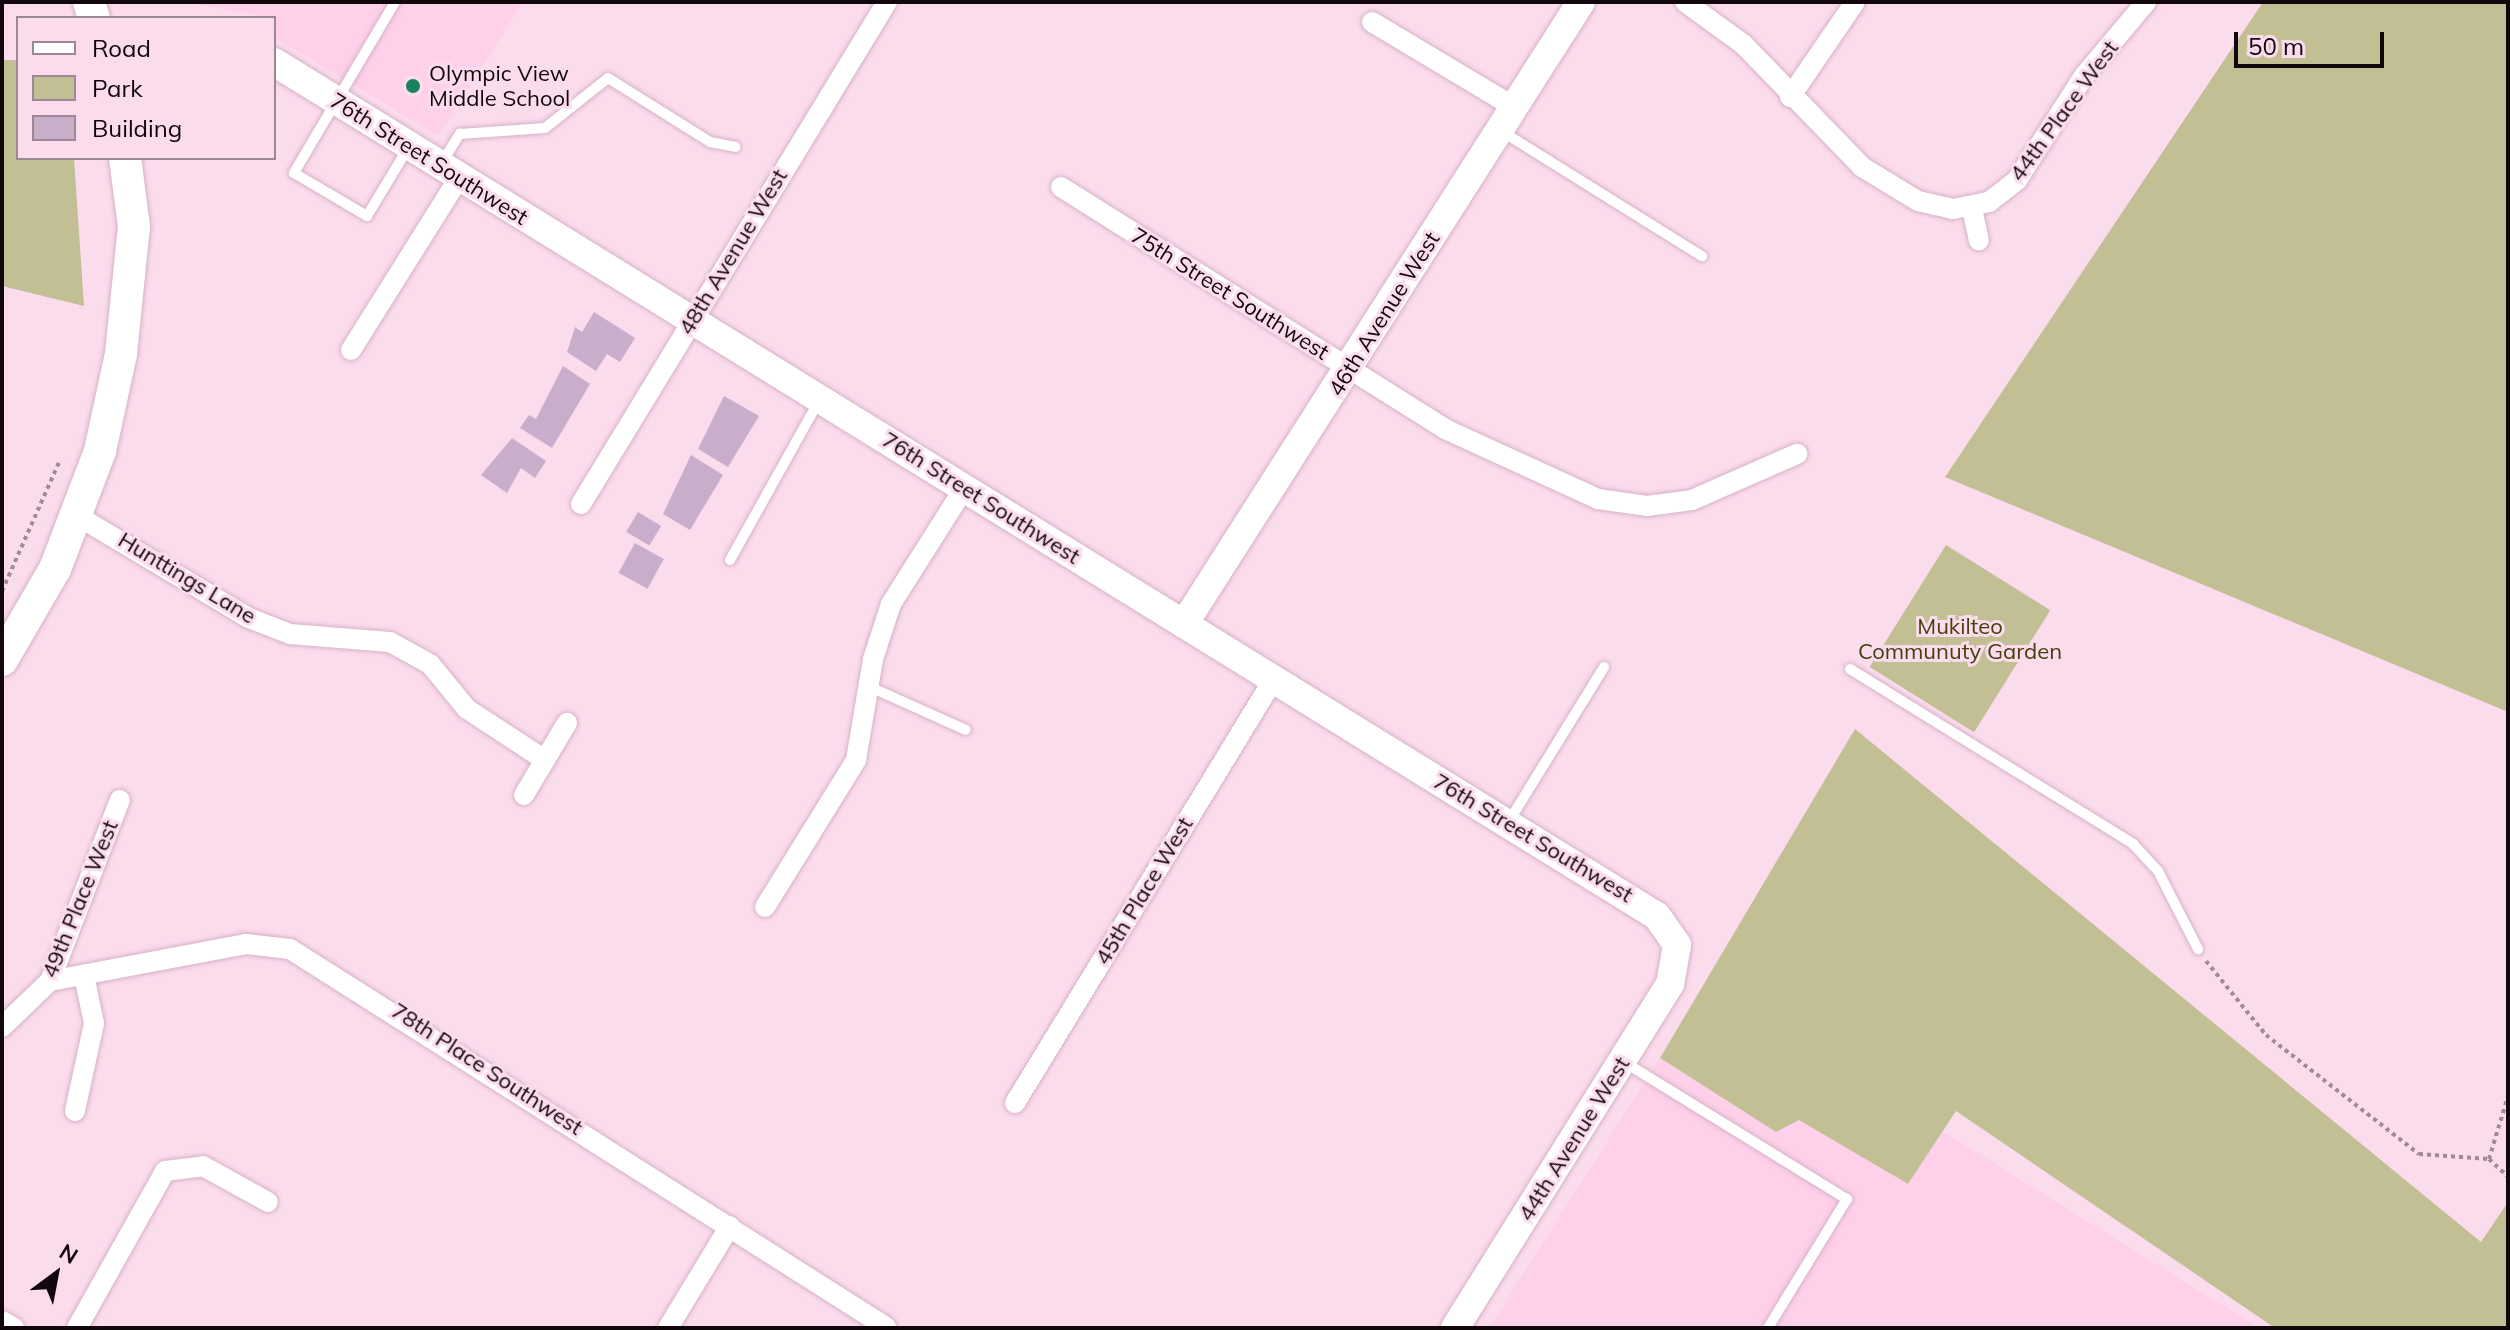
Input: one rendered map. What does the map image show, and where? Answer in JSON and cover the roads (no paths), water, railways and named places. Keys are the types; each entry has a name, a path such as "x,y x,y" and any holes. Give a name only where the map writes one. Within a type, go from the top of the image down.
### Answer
{"main road":[{"path":"2,660 55,569 100,451 121,354 134,227 125,160"}],"street":[{"name":"48th Avenue West","path":"581,504 887,2"},
{"name":"46th Avenue West","path":"1184,624 1350,369 1581,2"},
{"path":"1685,2 1743,44 1836,146 1898,190 1936,207 1972,208 1979,240"},
{"path":"1790,97 1855,2"},
{"name":"44th Place West","path":"1972,208 2017,180 2084,76 2146,2"},
{"path":"1372,22 1507,118"},
{"name":"76th Street Southwest","path":"276,63 1657,916 1677,945"},
{"path":"351,350 450,172"},
{"name":"75th Street Southwest","path":"1061,187 1504,462 1598,499 1647,506 1692,500 1797,454"},
{"path":"765,907 856,760 868,686 891,604 965,487"},
{"name":"Hunttings Lane","path":"76,515 249,618 290,634 390,642 430,664 467,709 545,760"},
{"name":"45th Place West","path":"1015,1103 1274,679"},
{"path":"524,795 567,723"},
{"name":"49th Place West","path":"2,1027 50,981 120,800"},
{"name":"78th Place Southwest","path":"50,981 246,944 290,949 886,1327"},
{"name":"44th Avenue West","path":"1455,1328 1670,984 1677,945"},
{"path":"75,1111 94,1023 84,976"},
{"path":"77,1328 165,1171 203,1166 268,1202"},
{"path":"668,1328 730,1226"},
{"path":"2,1321 14,1328"}],"lane":[{"path":"395,2 294,173 367,216 409,146"},
{"path":"450,172 460,134 545,128 608,78 710,142 736,147"},
{"path":"1507,118 1702,256"},
{"path":"730,560 820,399"},
{"path":"1508,823 1604,667"},
{"path":"1850,669 2133,844 2158,871 2198,949"},
{"path":"868,686 966,730"},
{"path":"1624,1062 1847,1199 1768,1328"}],"place":[{"name":"Olympic View Middle School","path":"413,86"}],"park label":[{"name":"Mukilteo Communuty Garden","path":"1960,638"}]}
